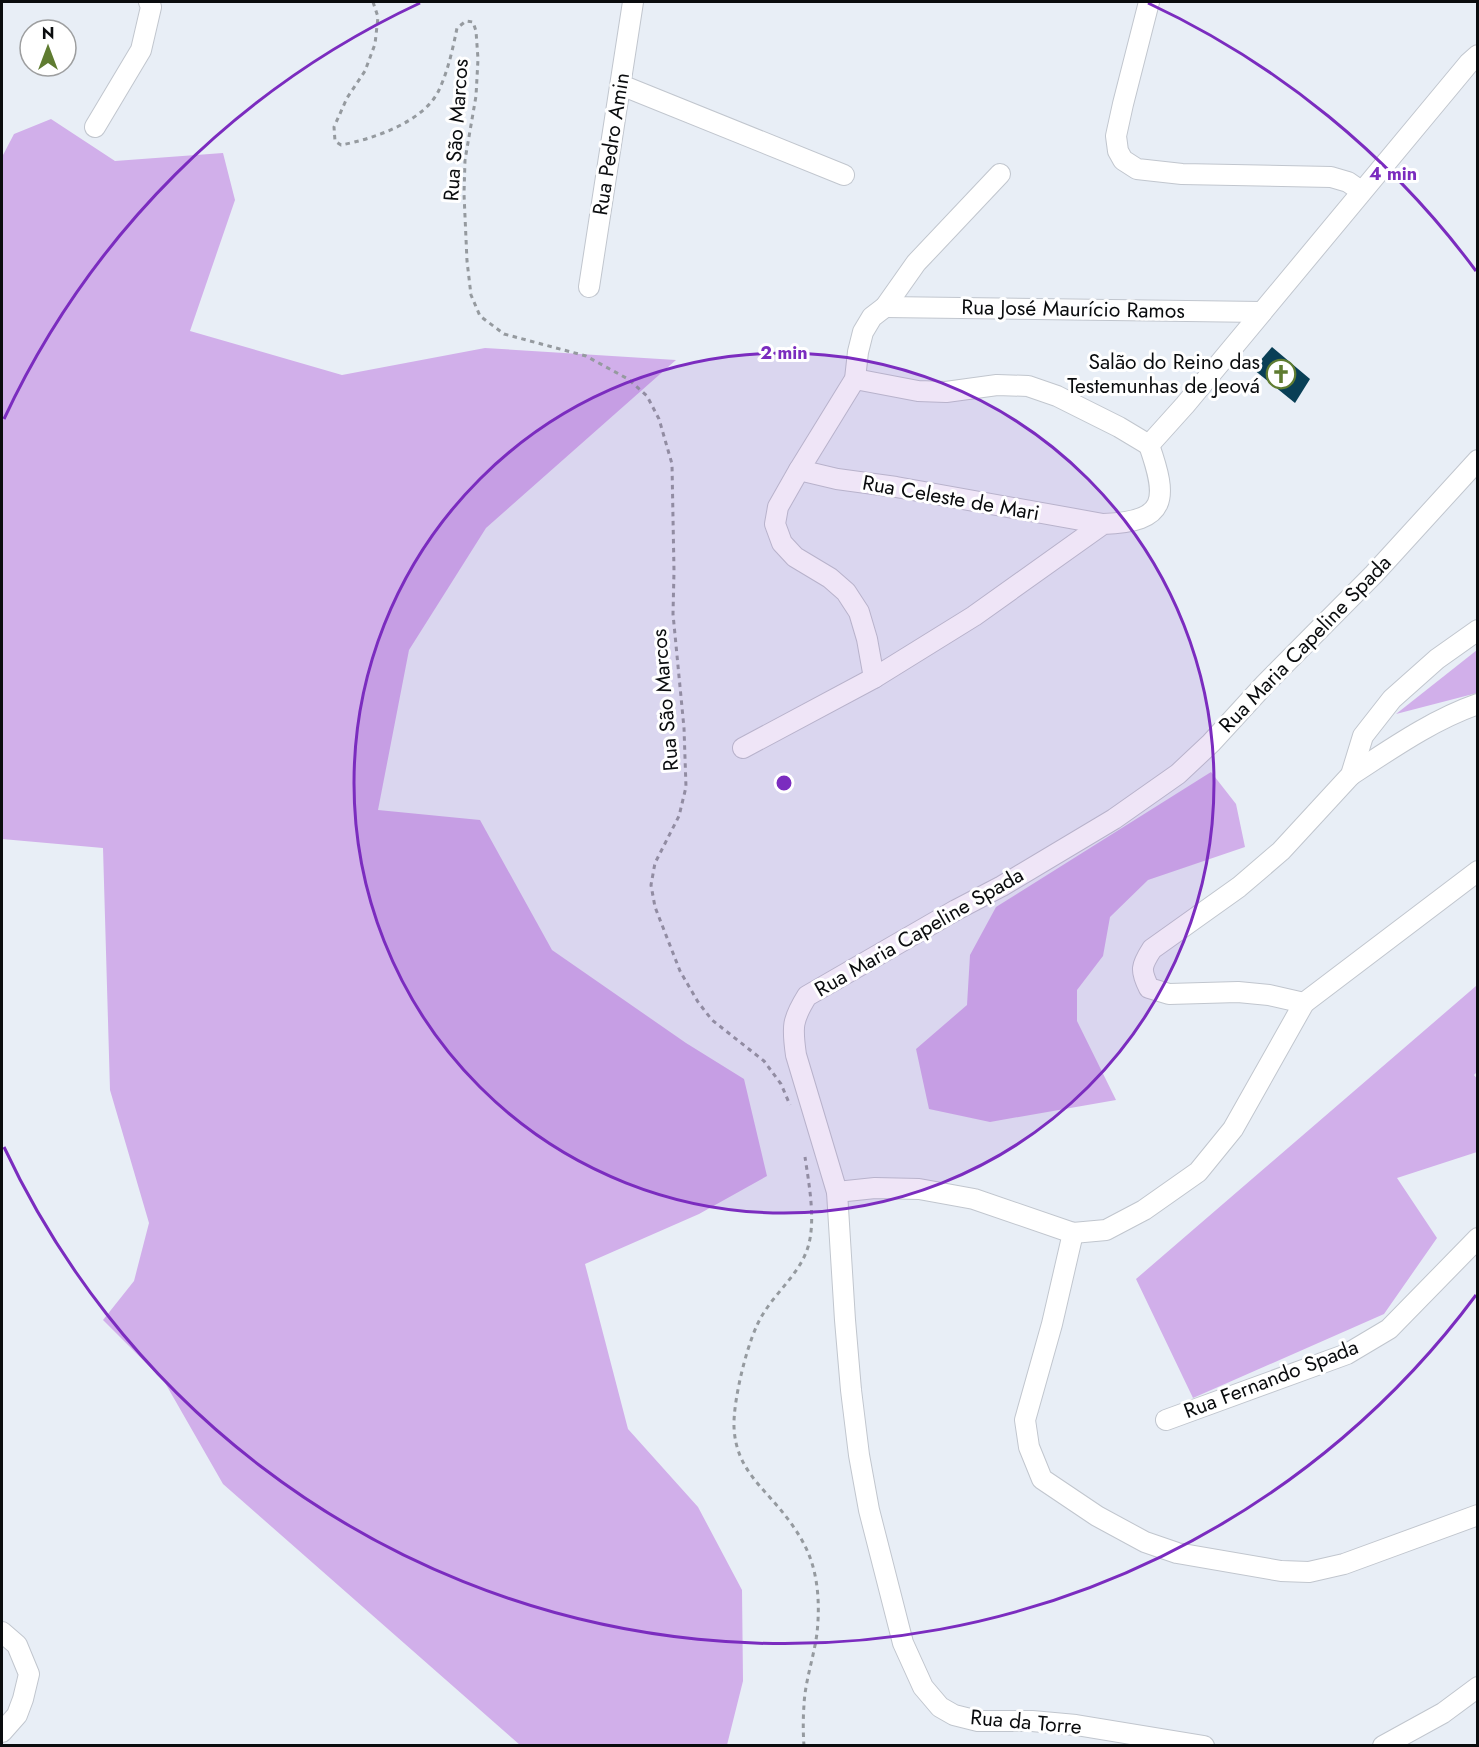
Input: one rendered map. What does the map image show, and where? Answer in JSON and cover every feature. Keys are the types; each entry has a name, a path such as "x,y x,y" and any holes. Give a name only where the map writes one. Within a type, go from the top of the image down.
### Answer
{"street":[{"path":"95,127 141,50 151,7 149,2"},
{"name":"Rua Pedro Amin","path":"589,287 633,2"},
{"path":"1149,2 1116,136 1118,151 1123,160 1137,169 1182,174 1331,177 1348,182 1361,191"},
{"path":"1149,445 1478,55"},
{"path":"621,86 844,174"},
{"path":"874,678 867,639 859,612 846,592 830,578 795,557 782,543 775,524 778,507 855,379 863,332 872,317 885,307 916,263 1000,174"},
{"name":"Rua José Maurício Ramos","path":"885,307 1262,312"},
{"path":"743,748 874,678 974,616 1103,524 1140,519 1153,512 1160,499 1160,483 1149,445 1057,396 1028,386 996,385 946,392 918,391 855,379"},
{"name":"Rua Maria Capeline Spada","path":"954,1715 940,1707 923,1687 903,1643 869,1510 851,1390 837,1192 796,1055 793,1035 794,1021 807,996 1002,886 1114,819 1178,774 1211,743 1374,574 1478,459"},
{"name":"Rua Celeste de Mari","path":"799,470 837,480 896,487 1103,524"},
{"path":"1350,775 1363,736 1392,699 1437,659 1478,630"},
{"path":"1304,1003 1269,995 1238,992 1169,994 1149,988 1142,975 1143,962 1152,949 1239,888 1281,851 1350,775 1403,741 1455,714 1478,705"},
{"path":"837,1192 875,1188 919,1189 974,1199 1073,1233 1106,1230 1144,1210 1198,1172 1233,1129 1304,1003 1478,871"},
{"path":"1073,1233 1052,1324 1025,1420 1029,1447 1042,1479 1097,1516 1145,1542 1177,1553 1281,1571 1309,1572 1344,1564 1478,1515"},
{"name":"Rua Fernando Spada","path":"1166,1420 1347,1354 1389,1329 1478,1238"},
{"path":"2,1632 17,1645 29,1674 17,1715 2,1732"},
{"path":"1383,1746 1443,1713 1478,1687"},
{"name":"Rua da Torre","path":"954,1715 978,1721 1032,1721 1076,1725 1204,1746"}],"path":[{"name":"Rua São Marcos","path":"373,2 378,17 375,44 365,72 347,98 334,128 335,141 341,145 377,135 408,121 424,110 439,92 453,49 457,28 466,21 472,22 476,31 476,96 465,160 464,195 471,296 480,316 504,334 586,356 628,379 647,396 659,419 672,464 674,571 672,614 684,728 686,787 679,816 655,863 651,885 652,896 671,951 698,1002 712,1020 764,1061 781,1084 791,1108"},
{"path":"804,1746 804,1704 817,1634 815,1575 808,1550 790,1522 748,1472 737,1451 734,1426 737,1394 747,1351 761,1315 803,1262 809,1244 812,1220 805,1152"}],"shaded area":[{"path":"51,119 115,161 223,153 235,200 190,331 342,375 485,348 676,360 486,528 409,650 378,810 480,820 552,950 686,1043 744,1079 767,1176 699,1214 585,1264 628,1429 698,1507 742,1590 743,1681 727,1745 520,1745 223,1484 164,1381 103,1320 134,1281 149,1223 110,1090 103,848 2,839 2,157 14,134"},
{"path":"1477,650 1477,693 1396,714"},
{"path":"1211,772 1236,804 1245,847 1148,880 1110,917 1103,956 1077,990 1077,1021 1116,1100 990,1122 929,1109 916,1049 967,1005 970,955 996,907"},
{"path":"1477,980 1478,1071 1474,1075 1478,1080 1477,1152 1397,1178 1437,1238 1384,1314 1193,1398 1136,1279 1476,986"}],"building":[{"name":"Salão do Reino das Testemunhas de Jeová","path":"1272,347 1310,379 1295,403 1253,369"}],"place":[{"name":"Salão do Reino das Testemunhas de Jeová","path":"1281,374"}]}
